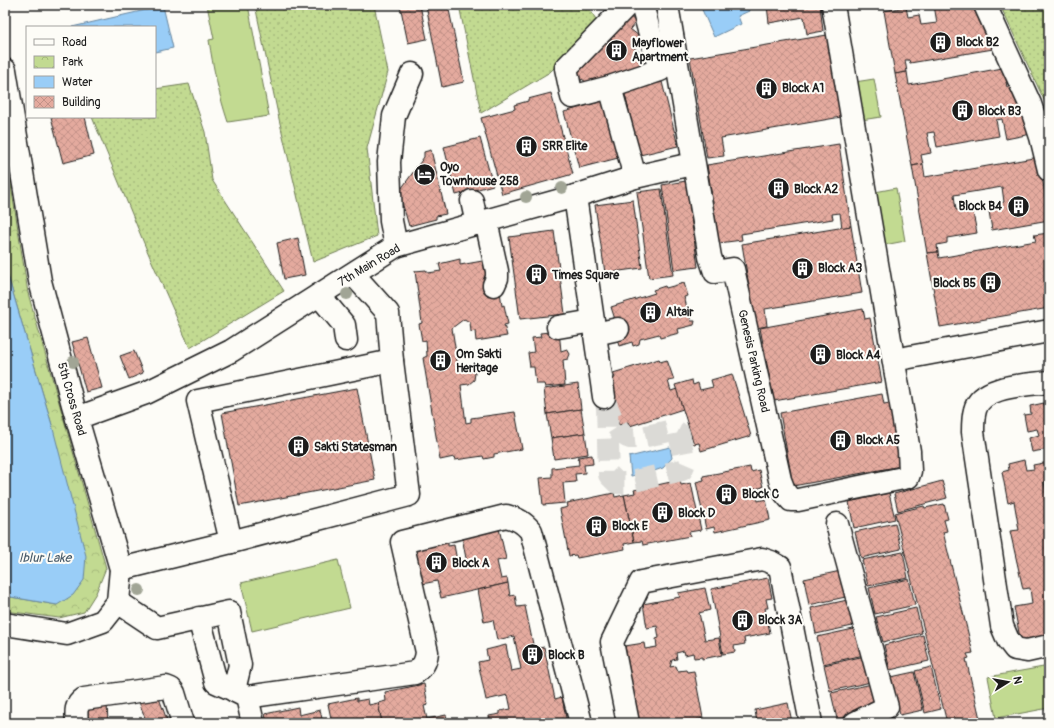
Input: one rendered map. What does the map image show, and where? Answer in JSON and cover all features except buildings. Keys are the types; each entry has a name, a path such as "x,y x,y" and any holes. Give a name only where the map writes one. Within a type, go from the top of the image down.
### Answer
{"street":[{"path":"627,5 566,68 572,98 660,70 642,5"},
{"name":"Genesis Parking Road","path":"667,5 710,257 715,272 733,270 780,480 785,493 791,500 798,500 908,477 910,471 909,451 894,360 833,5"},
{"path":"986,5 1030,104 1041,137 1049,170"},
{"name":"5th Cross Road","path":"5,70 40,281 77,418 122,568 118,602"},
{"path":"396,246 390,220 389,162 394,116 412,74"},
{"path":"610,87 635,177"},
{"name":"7th Main Road","path":"77,418 146,392 231,351 396,246 482,223 635,177 683,166"},
{"path":"575,196 604,397"},
{"path":"472,201 482,223 497,272 497,278 494,285"},
{"path":"122,568 231,542 409,495 392,361 388,313 353,274"},
{"path":"319,295 344,325 346,340"},
{"path":"558,327 595,335 618,329"},
{"path":"894,360 1049,331"},
{"path":"231,542 198,401 392,361"},
{"path":"1049,382 995,390 980,399 975,410 973,432 1002,626 1008,640 1015,649 1027,651 1049,646"},
{"path":"200,618 216,682 240,694 415,673 422,668 426,660 427,652 402,542 506,516 518,519 531,531 582,723"},
{"path":"837,524 887,707 855,723"},
{"path":"628,723 612,642 641,582 762,559 780,567 811,723"},
{"path":"5,624 67,634 103,621 118,602 157,628 228,612 240,665 240,694 252,723"},
{"path":"76,723 76,707 79,702 84,699 166,687 171,689 174,693 183,723"}],"green space":[{"path":"207,5 248,5 269,116 228,122 212,61 209,40 214,39"},
{"path":"255,5 374,5 388,72 367,148 377,236 313,262 279,119"},
{"path":"459,5 587,5 599,24 550,72 481,113"},
{"path":"1000,5 1049,5 1049,116 1045,102"},
{"path":"874,79 881,117 861,120 855,82"},
{"path":"189,84 205,132 212,180 284,291 190,348 146,248 92,118 156,118 156,89"},
{"path":"5,147 28,293 106,568 96,593 84,612 59,618 5,611 5,596 57,605 52,425 5,266"},
{"path":"896,188 905,241 879,246 870,193"},
{"path":"338,560 350,608 252,631 241,583"},
{"path":"1049,666 1049,708 996,718 988,677"}],"water":[{"path":"700,5 747,5 749,11 738,16 741,24 714,37"},
{"path":"163,6 173,48 156,52 156,26 76,26"},
{"name":"Iblur Lake","path":"5,266 52,425 86,556 84,580 73,595 57,605 5,596"},
{"path":"670,447 672,458 663,468 631,476 629,457"}],"tunnel":[{"path":"604,397 613,420 625,436 630,438 673,430 679,433 685,463 682,470 626,483 617,483 609,475 607,407"}],"place":[{"name":"Block B2","path":"941,42"},
{"name":"Mayflower Apartment","path":"616,50"},
{"name":"Block A1","path":"766,88"},
{"name":"Block B3","path":"963,111"},
{"name":"SRR Elite","path":"527,146"},
{"name":"Oyo Townhouse 258","path":"424,174"},
{"name":"Block A2","path":"778,189"},
{"name":"Block B4","path":"1018,206"},
{"name":"Block A3","path":"802,268"},
{"name":"Times Square","path":"537,275"},
{"name":"Block B5","path":"991,283"},
{"name":"Altair","path":"651,312"},
{"name":"Block A4","path":"821,355"},
{"name":"Om Sakti Heritage","path":"440,361"},
{"name":"Block A5","path":"841,440"},
{"name":"Sakti Statesman","path":"298,447"},
{"name":"Block C","path":"727,494"},
{"name":"Block D","path":"663,513"},
{"name":"Block E","path":"597,526"},
{"name":"Block A","path":"437,563"},
{"name":"Block 3A","path":"742,620"},
{"name":"Block B","path":"532,655"}]}
